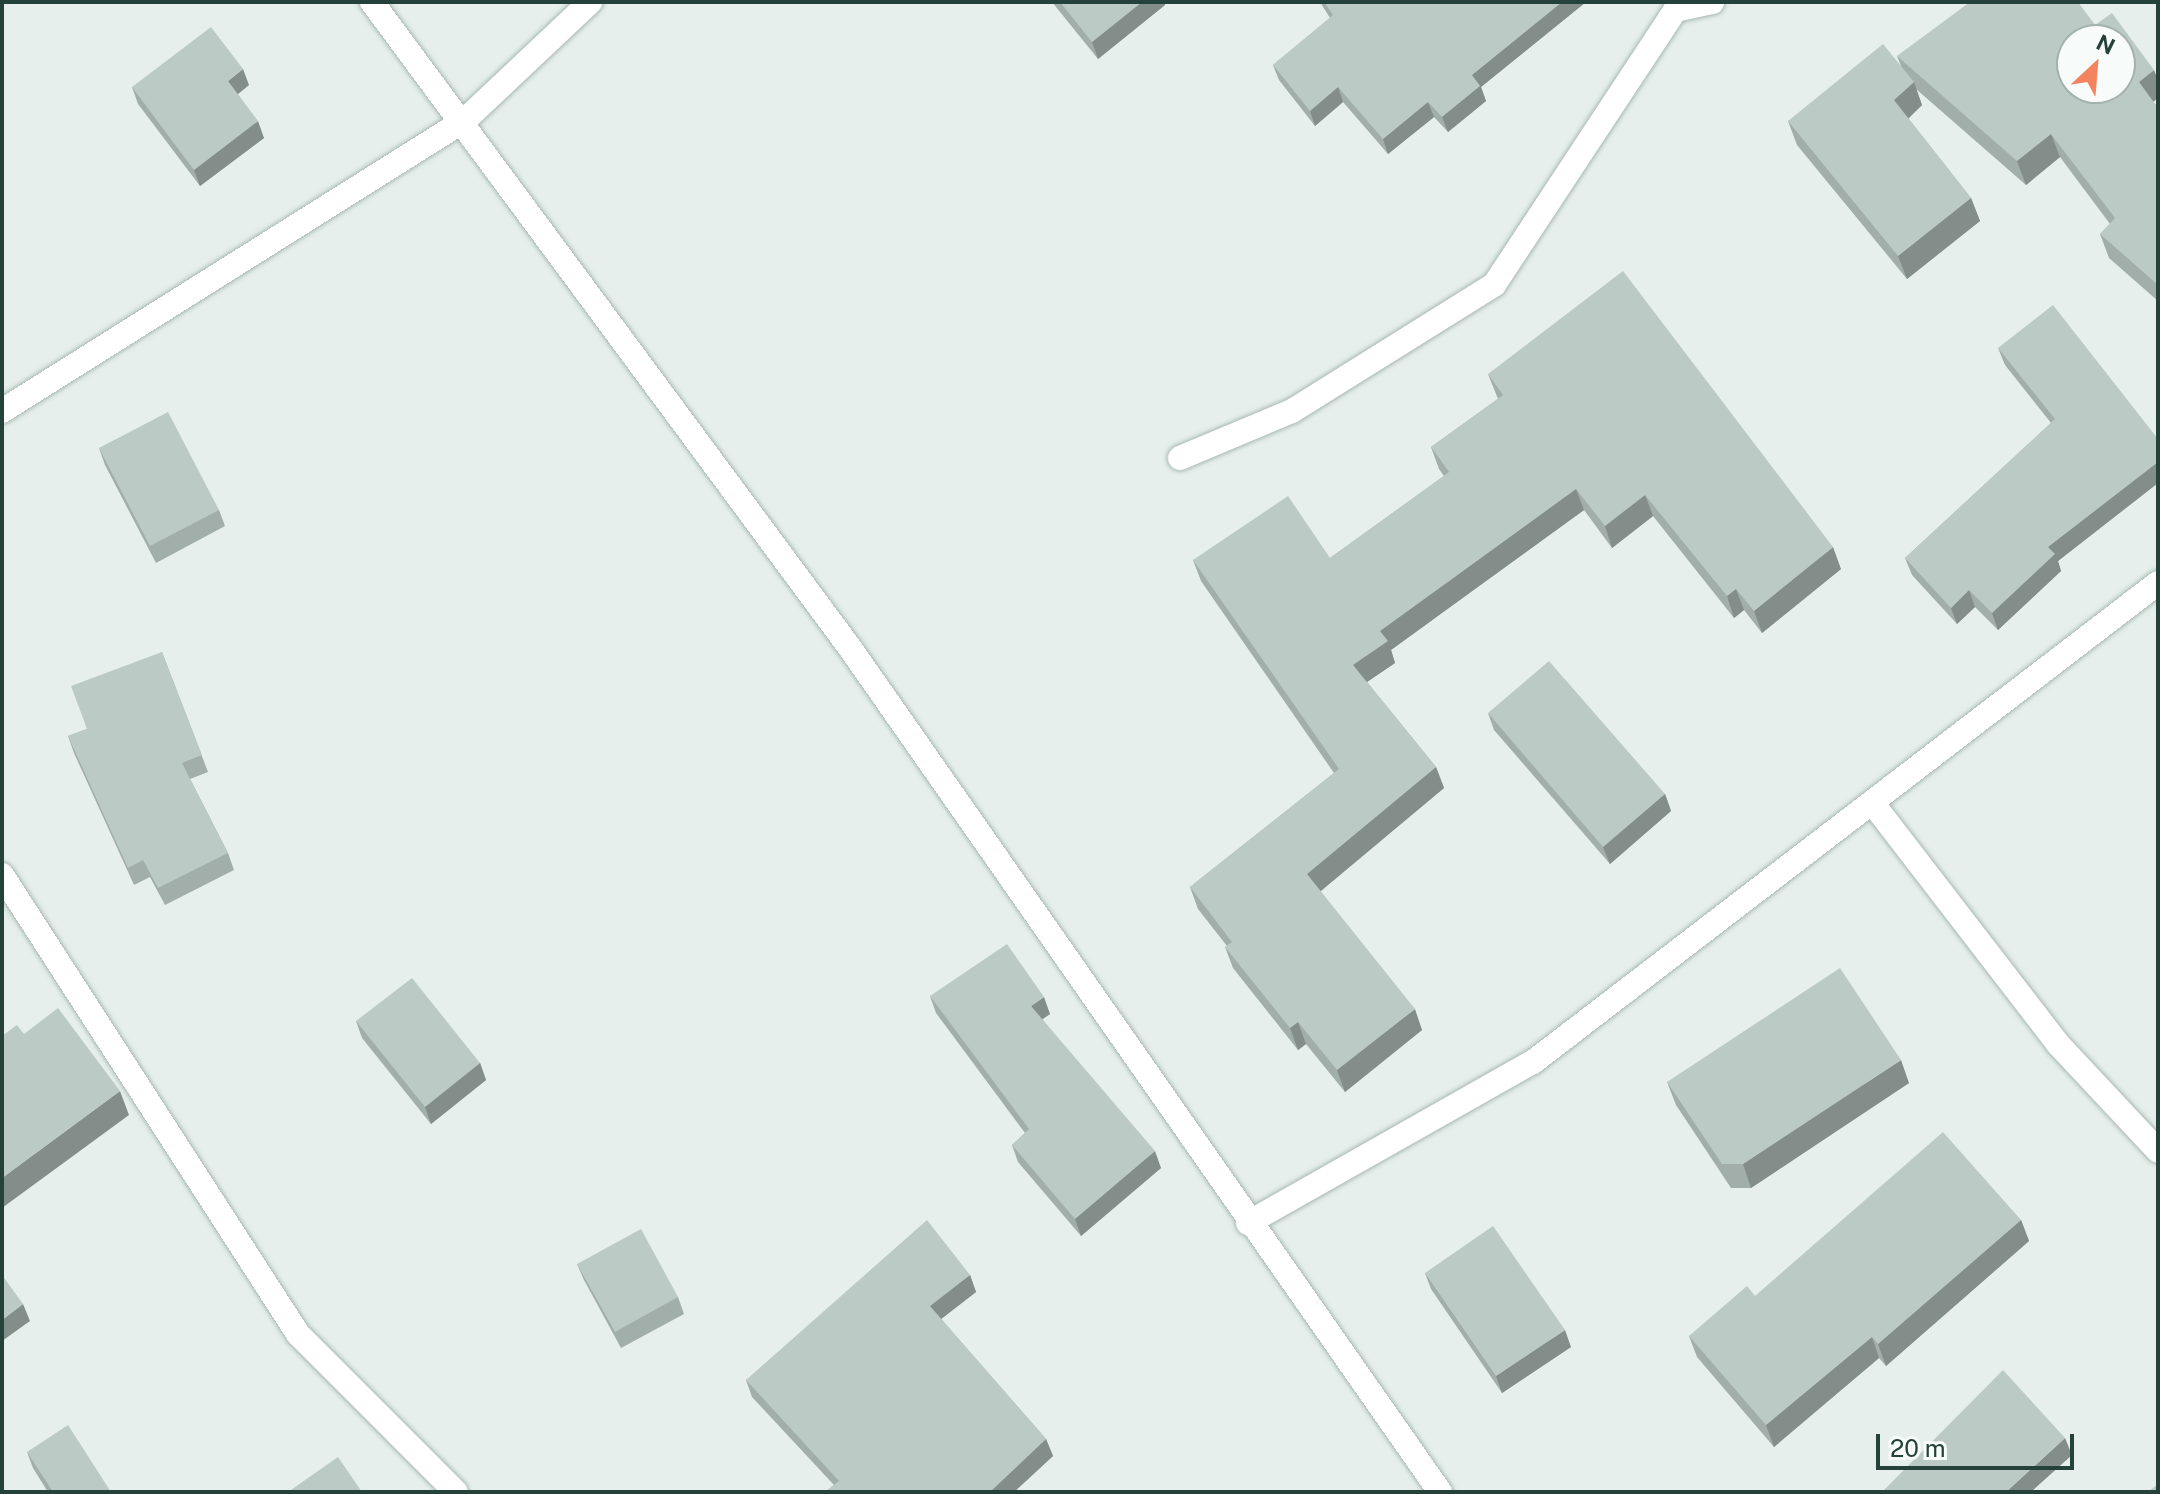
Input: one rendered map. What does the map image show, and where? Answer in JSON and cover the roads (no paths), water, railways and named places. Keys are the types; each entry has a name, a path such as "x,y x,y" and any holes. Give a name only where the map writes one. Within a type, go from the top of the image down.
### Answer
{"street":[{"path":"372,2 465,120 850,648 1248,1223 1440,1492"},
{"path":"2,411 465,120 590,2"},
{"path":"1180,458 1292,411 1494,285 1675,10 1712,2"},
{"path":"1248,1223 1533,1062 1874,805 2158,583"},
{"path":"1874,805 2058,1044 2158,1151"},
{"path":"2,875 298,1334 456,1492"}]}
